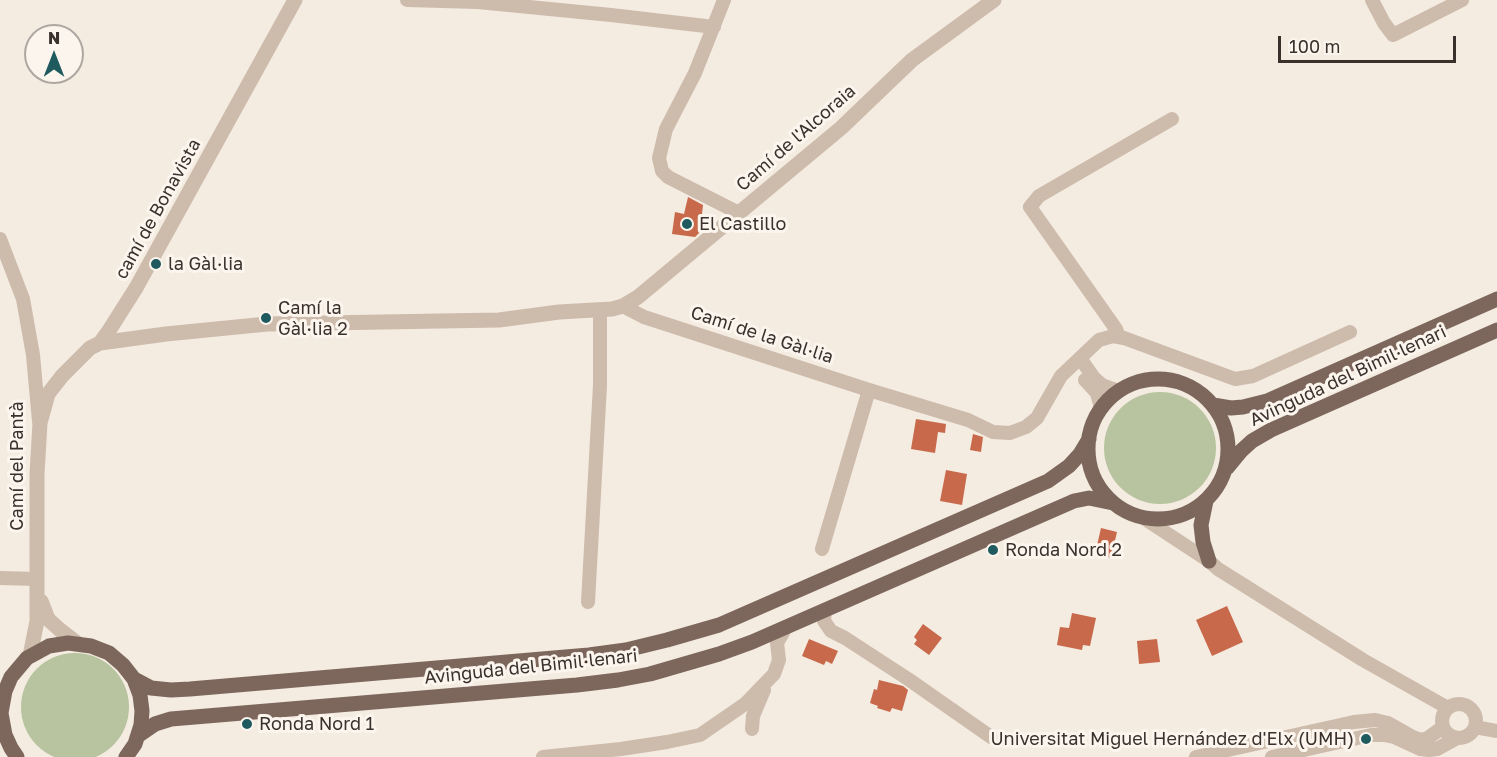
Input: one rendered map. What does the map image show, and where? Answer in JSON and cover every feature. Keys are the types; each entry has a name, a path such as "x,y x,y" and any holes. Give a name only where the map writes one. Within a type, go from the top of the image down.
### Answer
{"main road":[{"name":"Avinguda del Bimil·lenari","path":"1213,405 1231,408 1267,401 1497,299"},
{"name":"Avinguda del Bimil·lenari","path":"1226,470 1252,441 1271,430 1497,330"},
{"path":"1165,379 1192,388 1213,405 1221,416 1228,438 1229,452 1226,470 1206,501 1189,513 1173,518 1155,519 1126,511 1113,503 1102,491 1095,480 1090,464 1089,439 1101,408 1119,392 1138,382 1165,379"},
{"name":"Avinguda del Bimil·lenari","path":"134,680 150,688 190,689 589,656 666,640 719,625 1048,481 1069,466 1089,439"},
{"name":"Avinguda del Bimil·lenari","path":"139,735 155,724 171,719 618,681 720,654 1074,501 1089,498 1113,503"},
{"path":"1206,501 1201,525 1209,561"},
{"path":"17,757 2,734 2,692 11,677 30,656 49,646 77,643 91,645 109,653 123,665 134,680 140,695 141,725 135,744 126,757"}],"street":[{"name":"camí de Bonavista","path":"40,423 48,394 90,348 100,343 142,278 295,0"},
{"path":"406,0 478,2 714,27"},
{"path":"723,0 695,73 666,129 659,158 662,171 668,177 739,213"},
{"name":"Camí de l'Alcoraia","path":"623,306 638,297 841,128 912,60 994,0"},
{"path":"1371,0 1393,35 1462,0"},
{"path":"1172,118 1038,196 1030,207 1116,329 1119,337 1235,379 1254,376 1350,332"},
{"name":"Camí del Pantà","path":"0,239 23,299 33,355 40,423 37,474 37,621 30,656"},
{"path":"100,343 267,324 499,321 623,306"},
{"name":"Camí de la Gàl·lia","path":"623,306 644,317 968,420 993,432 1010,433 1026,427 1037,418 1061,376 1099,340 1113,336 1119,337"},
{"path":"588,602 600,385 600,310"},
{"path":"1076,362 1102,385 1119,392"},
{"path":"1076,362 1097,393 1101,408"},
{"path":"822,549 869,390"},
{"path":"1142,517 1218,569 1364,660 1448,708"},
{"path":"0,578 37,585"},
{"name":"Camí del Pantà","path":"37,585 48,619 77,643"},
{"path":"825,610 824,621 831,631 866,651 991,736"},
{"path":"543,757 621,749 700,735 745,704 774,674 779,660 777,643 786,627"},
{"path":"752,729 753,716 766,682"},
{"path":"1458,704 1469,707 1476,716 1475,727 1468,736 1457,738 1446,732 1443,727 1443,717 1448,708 1458,704"},
{"path":"1197,757 1354,722 1375,720 1388,723 1420,740 1428,738 1443,727"},
{"path":"1475,727 1497,731"},
{"path":"1272,757 1371,735 1394,737 1420,749 1429,750 1437,749 1457,738"}],"green space":[{"path":"1160,392 1181,397 1199,409 1211,427 1216,448 1211,469 1199,487 1181,499 1160,504 1139,499 1121,487 1109,469 1104,448 1109,427 1121,409 1139,397"},
{"path":"75,653 96,657 113,669 125,686 129,707 125,728 113,745 96,757 75,761 54,757 37,745 25,728 21,707 25,686 37,669 54,657"}],"building":[{"name":"El Castillo","path":"688,197 703,205 700,232 695,237 672,234 675,212 684,214"},
{"path":"916,419 946,424 945,433 938,432 935,453 911,449"},
{"path":"973,434 983,437 981,452 970,450"},
{"path":"946,470 967,474 962,505 940,501"},
{"path":"1101,528 1117,532 1111,558 1095,554"},
{"path":"1227,606 1243,642 1212,656 1196,620"},
{"path":"1072,613 1096,618 1090,646 1083,645 1082,650 1057,645 1060,627 1069,628"},
{"path":"923,624 942,638 929,655 914,644 917,640 914,637"},
{"path":"809,639 838,651 832,664 826,661 824,665 802,656"},
{"path":"1157,639 1160,662 1139,664 1137,641"},
{"path":"879,680 903,686 908,690 902,711 892,708 890,712 870,703"}],"place":[{"name":"El Castillo","path":"687,224"},
{"name":"la Gàl·lia","path":"156,264"},
{"name":"Camí la Gàl·lia 2","path":"266,318"},
{"name":"Ronda Nord 2","path":"993,550"},
{"name":"Ronda Nord 1","path":"247,724"},
{"name":"Universitat Miguel Hernández d'Elx (UMH)","path":"1366,739"}]}
